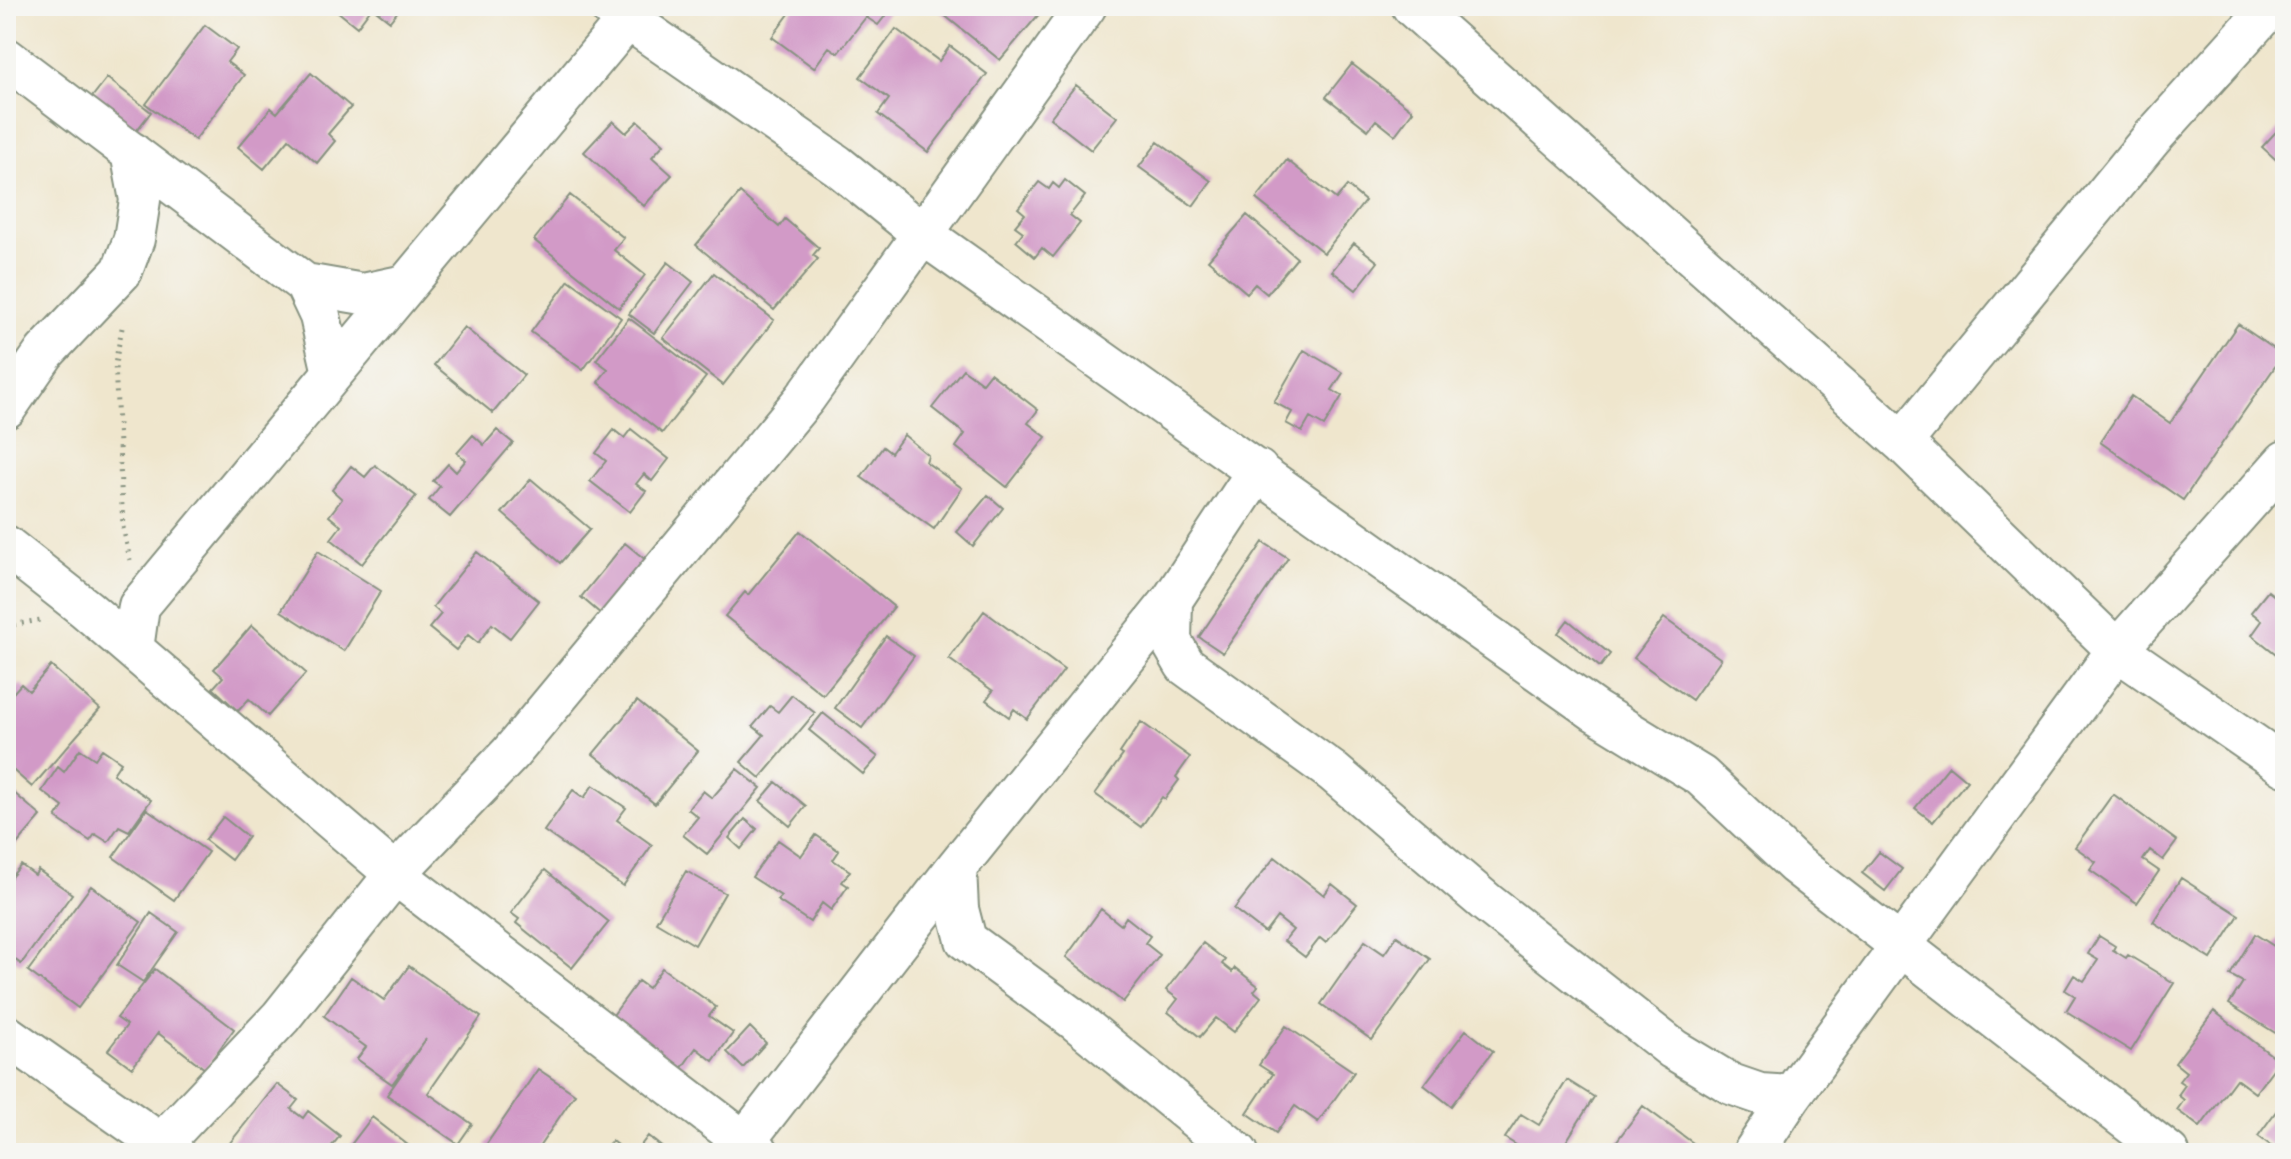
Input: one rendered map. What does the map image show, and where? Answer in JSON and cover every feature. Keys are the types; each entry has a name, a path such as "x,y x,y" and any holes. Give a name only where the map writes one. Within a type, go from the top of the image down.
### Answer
{"street":[{"path":"6,1035 168,1148 281,1017 395,874 510,754 805,398 1086,6"},
{"path":"1902,442 2151,139 2271,6"},
{"path":"133,649 139,606 405,285 618,13 837,165 924,235 1595,711 1701,776 1795,864 2169,1153"},
{"path":"1435,14 1902,442 2117,650 2285,766"},
{"path":"6,58 305,284 320,316 333,373"},
{"path":"6,408 45,352 122,271 134,239 140,200 131,152"},
{"path":"134,239 198,202"},
{"path":"305,284 363,294 405,285"},
{"path":"1753,1153 1791,1096 2117,650 2285,461"},
{"path":"6,546 133,649 395,874 752,1147 956,868 1172,600 1258,470"},
{"path":"1172,600 1171,641 1185,665 1333,772 1487,903 1673,1049 1731,1084 1760,1094 1791,1096"},
{"path":"956,868 958,909 966,940 1075,1020 1230,1150"}],"path":[{"path":"126,318 120,332 115,364 116,390 120,420 123,527 139,606"}],"building":[{"path":"331,6 402,6 390,21 372,7 357,27"},
{"path":"795,6 893,6 878,25 866,17 838,53 829,47 814,68 772,37"},
{"path":"933,6 1032,6 1040,13 1000,60"},
{"path":"205,25 237,49 227,62 244,75 195,140 146,104"},
{"path":"896,29 939,61 950,46 987,74 928,152 878,114 889,99 860,77"},
{"path":"1352,64 1413,111 1395,135 1376,120 1368,130 1326,97"},
{"path":"311,73 351,107 328,134 335,141 317,163 289,139 264,169 238,147 271,108 277,113"},
{"path":"107,78 151,112 133,135 89,101"},
{"path":"1076,85 1117,117 1091,150 1050,118"},
{"path":"613,121 626,133 638,121 664,144 652,157 672,175 644,206 584,152"},
{"path":"2285,122 2285,168 2262,147"},
{"path":"1158,142 1211,181 1193,206 1139,167"},
{"path":"1287,160 1336,199 1347,186 1365,201 1324,253 1256,199"},
{"path":"1065,180 1085,196 1070,215 1080,223 1053,257 1042,248 1035,257 1016,241 1023,232 1015,226 1025,214 1018,208 1039,182 1049,189 1053,183 1059,188"},
{"path":"740,193 779,227 785,219 819,248 813,255 818,259 774,310 696,245"},
{"path":"570,195 624,238 614,250 645,275 619,308 534,240"},
{"path":"1247,215 1297,258 1267,294 1255,284 1247,293 1208,260"},
{"path":"1354,243 1378,262 1356,290 1332,271"},
{"path":"668,262 693,282 654,333 629,314"},
{"path":"714,273 774,320 723,385 663,338"},
{"path":"569,280 621,318 583,370 531,332"},
{"path":"629,318 706,377 662,433 598,382 608,369 596,360"},
{"path":"2238,324 2283,355 2183,500 2100,442 2131,396 2170,423"},
{"path":"464,327 524,375 493,413 434,365"},
{"path":"1304,350 1343,373 1332,390 1342,396 1324,426 1310,418 1302,432 1286,423 1292,412 1274,402"},
{"path":"963,369 982,383 990,373 1038,410 1028,423 1046,437 1007,487 956,447 965,434 932,408"},
{"path":"631,429 669,459 652,481 644,474 636,484 646,491 630,512 590,481 606,461 596,453 614,430 624,438"},
{"path":"497,430 513,443 450,517 429,500 440,486 433,481 448,464 456,472 466,460 457,453 473,435 484,445"},
{"path":"904,435 928,455 926,462 962,488 934,529 861,477 883,447 891,453"},
{"path":"375,465 416,496 362,564 331,539 341,526 329,516 342,499 332,490 351,466 365,477"},
{"path":"531,479 590,529 560,563 502,513"},
{"path":"988,495 1003,508 973,546 957,532"},
{"path":"800,531 894,607 823,695 725,616 745,592 748,595"},
{"path":"1263,542 1288,558 1223,653 1199,637"},
{"path":"625,543 653,566 608,620 581,597"},
{"path":"318,551 381,591 344,651 281,611"},
{"path":"477,552 539,601 510,638 492,624 478,643 468,635 456,650 429,628 441,614 433,607"},
{"path":"2268,591 2280,600 2285,593 2285,651 2280,657 2252,635 2262,621 2251,612"},
{"path":"984,611 1064,670 1027,719 1014,709 1009,717 986,700 993,691 949,659"},
{"path":"1664,618 1721,659 1692,700 1634,658"},
{"path":"1568,620 1610,654 1600,667 1558,633"},
{"path":"252,625 306,673 268,716 249,699 238,711 213,688 223,677 214,669"},
{"path":"886,636 914,656 862,728 835,708"},
{"path":"51,666 100,709 32,787 6,764 6,701 21,684 29,691"},
{"path":"792,695 815,713 760,778 741,762 764,735 753,726 770,706 778,712"},
{"path":"637,701 698,751 655,804 593,754"},
{"path":"823,713 878,757 863,774 809,730"},
{"path":"1141,722 1190,757 1176,777 1179,780 1165,799 1162,797 1141,827 1095,794 1123,755 1120,753"},
{"path":"80,749 95,759 102,749 121,762 113,774 151,800 129,831 119,826 108,842 95,834 90,841 56,818 63,807 42,791 58,767 64,772"},
{"path":"1949,766 1967,781 1933,822 1915,808"},
{"path":"737,769 761,788 707,854 683,835 698,817 688,809 703,791 712,798"},
{"path":"776,782 806,806 790,826 760,801"},
{"path":"593,785 626,808 617,820 652,845 623,886 544,831 573,790 584,798"},
{"path":"6,786 41,816 6,857"},
{"path":"2113,794 2177,841 2163,860 2150,850 2143,860 2159,871 2137,903 2090,870 2096,862 2075,847"},
{"path":"147,809 208,852 174,900 113,857"},
{"path":"223,817 248,837 231,860 205,840"},
{"path":"745,819 757,829 741,849 729,838"},
{"path":"816,835 839,851 833,860 850,871 842,882 848,886 831,910 822,903 810,922 777,900 781,896 752,877 778,840 801,856"},
{"path":"1879,852 1902,869 1885,891 1862,873"},
{"path":"1275,857 1324,895 1332,884 1357,904 1326,943 1320,938 1305,957 1284,941 1293,930 1277,917 1265,933 1234,909"},
{"path":"21,865 35,875 38,870 72,894 21,964 6,953 6,873 11,877"},
{"path":"545,870 609,922 572,968 516,923 519,919 511,913"},
{"path":"686,871 725,893 695,945 656,922"},
{"path":"2181,878 2239,915 2211,959 2153,922"},
{"path":"91,886 141,922 78,1008 28,971"},
{"path":"1101,909 1121,925 1126,917 1150,936 1145,943 1160,955 1123,1002 1066,957"},
{"path":"151,913 178,932 143,982 117,965"},
{"path":"2255,934 2274,946 2279,938 2285,942 2285,1039 2229,1004 2243,982 2230,975"},
{"path":"1397,936 1430,959 1372,1040 1321,1004 1365,941 1384,954"},
{"path":"2099,936 2115,946 2113,950 2126,958 2128,955 2174,983 2131,1051 2066,1011 2075,996 2065,990 2074,975 2084,981 2098,960 2088,954"},
{"path":"1203,943 1225,960 1222,964 1232,972 1235,968 1258,986 1254,991 1261,997 1234,1032 1216,1018 1200,1037 1168,1012 1178,999 1166,990"},
{"path":"409,966 481,1017 428,1093 472,1124 458,1144 387,1095 426,1039 392,1084 357,1059 366,1047 324,1016 351,977 384,1000"},
{"path":"662,968 716,1007 709,1016 733,1033 713,1061 696,1048 681,1069 611,1018 638,981 648,988"},
{"path":"155,969 234,1029 205,1069 158,1033 132,1068 108,1050 127,1025 117,1018"},
{"path":"2214,1011 2279,1061 2255,1093 2236,1079 2200,1127 2177,1110 2184,1100 2178,1095 2185,1085 2179,1081 2186,1072 2175,1063"},
{"path":"1286,1026 1354,1072 1318,1122 1295,1106 1276,1133 1247,1113 1273,1074 1259,1065"},
{"path":"750,1027 766,1043 743,1068 727,1052"},
{"path":"1466,1030 1493,1051 1451,1106 1424,1085"},
{"path":"538,1069 575,1094 535,1153 498,1153 486,1145"},
{"path":"1567,1080 1594,1097 1559,1153 1529,1153 1505,1138 1521,1114 1539,1125"},
{"path":"277,1084 298,1100 291,1109 303,1118 308,1111 340,1136 326,1153 241,1153 229,1144"},
{"path":"2285,1099 2285,1153 2281,1153 2258,1136"},
{"path":"1643,1106 1697,1146 1691,1153 1630,1153 1616,1142"},
{"path":"372,1117 409,1146 403,1153 350,1153 347,1150"},
{"path":"648,1136 669,1153 635,1153"},
{"path":"612,1141 627,1153 602,1153"}]}
